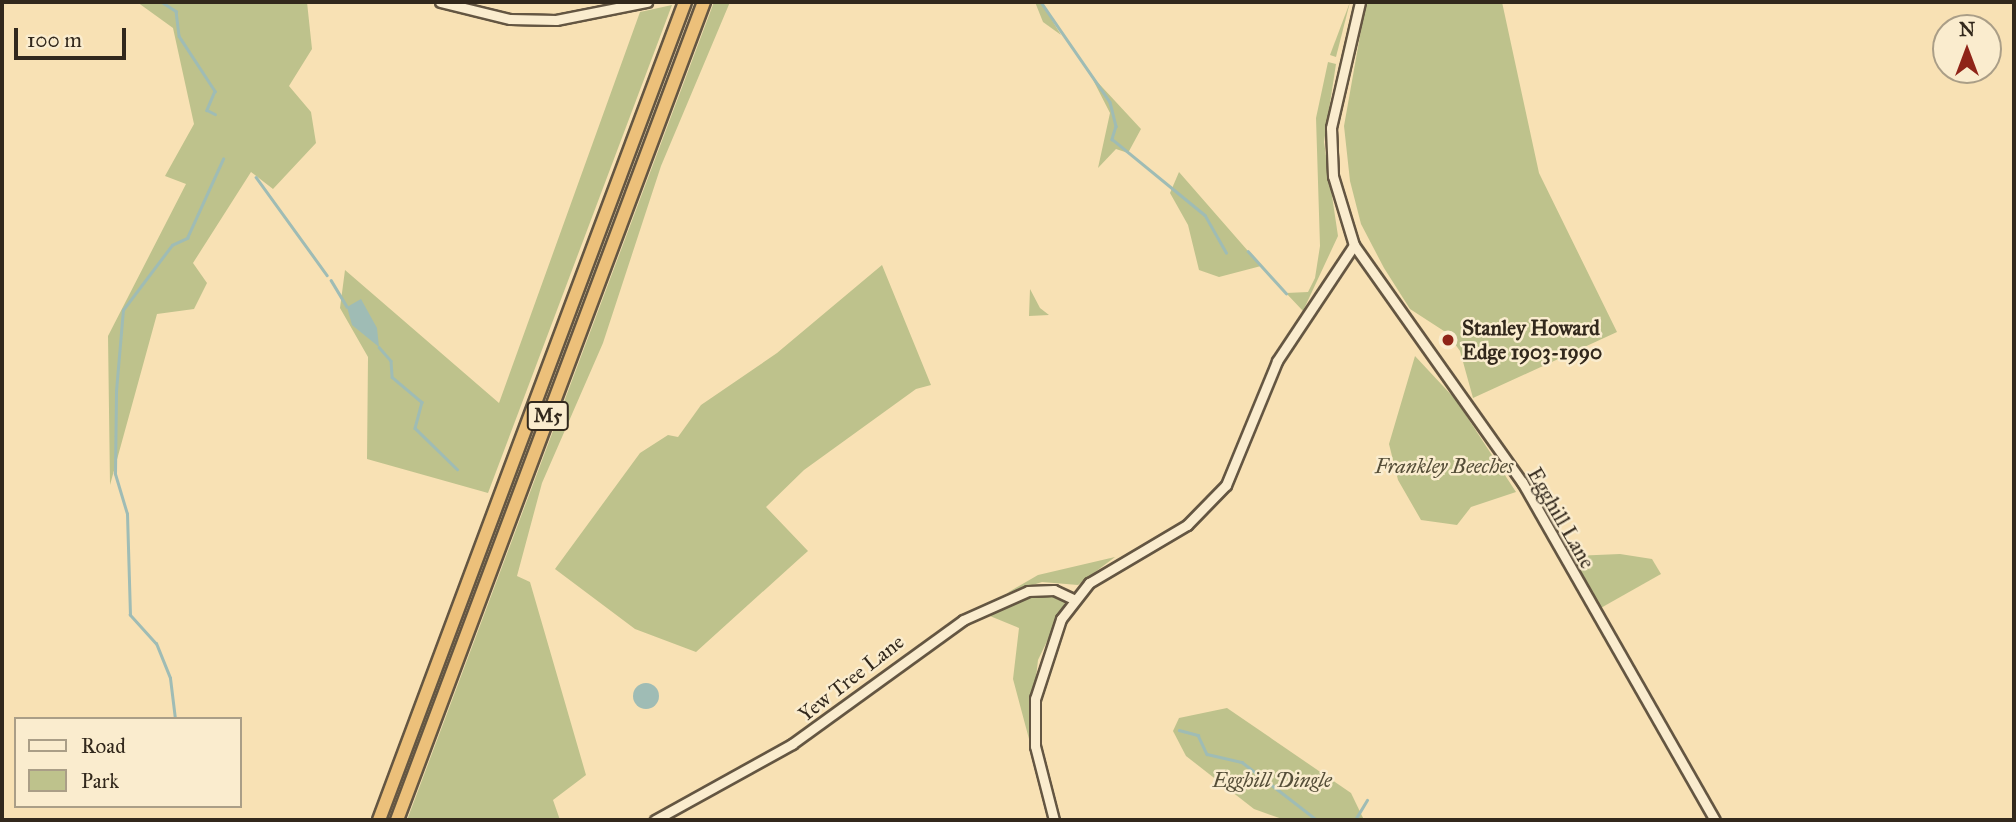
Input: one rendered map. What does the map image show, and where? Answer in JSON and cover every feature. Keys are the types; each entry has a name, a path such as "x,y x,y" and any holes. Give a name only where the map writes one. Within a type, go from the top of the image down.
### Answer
{"highway":[{"name":"M5","path":"379,820 685,2"},
{"name":"M5","path":"397,820 702,7"}],"street":[{"path":"440,2 510,19 556,20 647,2"},
{"name":"Egghill Lane","path":"1360,2 1331,128 1333,176 1354,245 1522,482 1715,820"},
{"path":"1054,820 1035,746 1035,699 1052,638 1075,600 1105,572 1187,525 1226,485 1277,361 1354,245"},
{"name":"Yew Tree Lane","path":"655,820 793,744 963,620 1028,591 1054,590 1075,600"}],"green space":[{"path":"137,2 307,2 312,49 289,86 311,112 316,143 273,189 251,172 193,263 207,283 194,309 157,314 110,485 108,336 186,184 165,176 194,124 173,28"},
{"path":"714,2 730,2 661,166 603,343 542,483 517,576 530,582 586,775 553,800 560,820 407,820"},
{"path":"1035,2 1041,2 1061,35 1043,22"},
{"path":"1350,2 1336,57 1330,55"},
{"path":"1366,2 1502,2 1539,173 1617,332 1473,398 1460,351 1447,333 1410,309 1361,224 1350,181 1344,126"},
{"path":"672,5 488,493 367,459 368,357 340,308 345,270 499,403 640,12"},
{"path":"1328,62 1336,64 1324,142 1338,236 1303,311 1286,293 1308,292 1315,278 1320,246 1316,118"},
{"path":"1090,74 1141,129 1128,153 1116,149 1098,168 1110,113"},
{"path":"1179,172 1261,266 1219,277 1199,270 1188,225 1170,193"},
{"path":"882,265 931,385 916,389 804,470 766,507 808,551 696,652 635,629 555,569 640,453 668,435 678,437 701,405 777,353"},
{"path":"1030,289 1040,308 1049,315 1029,316"},
{"name":"Frankley Beeches","path":"1415,356 1456,400 1516,492 1471,507 1457,525 1421,520 1398,480 1389,444"},
{"path":"1620,554 1652,559 1661,574 1599,609 1573,556"},
{"path":"1115,557 1078,585 1042,582 1007,593 1038,575"},
{"path":"1035,594 1060,595 1065,604 1038,660 1029,739 1013,679 1019,628 985,614"},
{"name":"Egghill Dingle","path":"1227,708 1351,793 1364,820 1285,820 1254,809 1186,756 1173,731 1179,718"}],"water":[{"path":"361,299 377,328 379,347 352,325 347,307"},
{"path":"646,683 655,687 659,696 655,705 646,709 637,705 633,696 637,687"}],"waterway":[{"path":"162,2 176,11 179,36 215,91 207,110 215,114"},
{"path":"1041,2 1110,102 1116,126 1112,139 1205,215 1226,252"},
{"path":"175,717 170,678 156,644 130,615 127,514 115,474 116,391 123,310 172,245 187,238 223,159"},
{"path":"256,177 327,275"},
{"path":"1248,251 1286,293"},
{"path":"331,280 347,307"},
{"path":"379,347 391,361 392,377 422,402 415,428 457,469"},
{"path":"1179,730 1198,735 1207,754 1242,762 1317,820"},
{"path":"1355,820 1367,800"}],"place":[{"name":"Stanley Howard Edge 1903-1990","path":"1448,340"}]}
